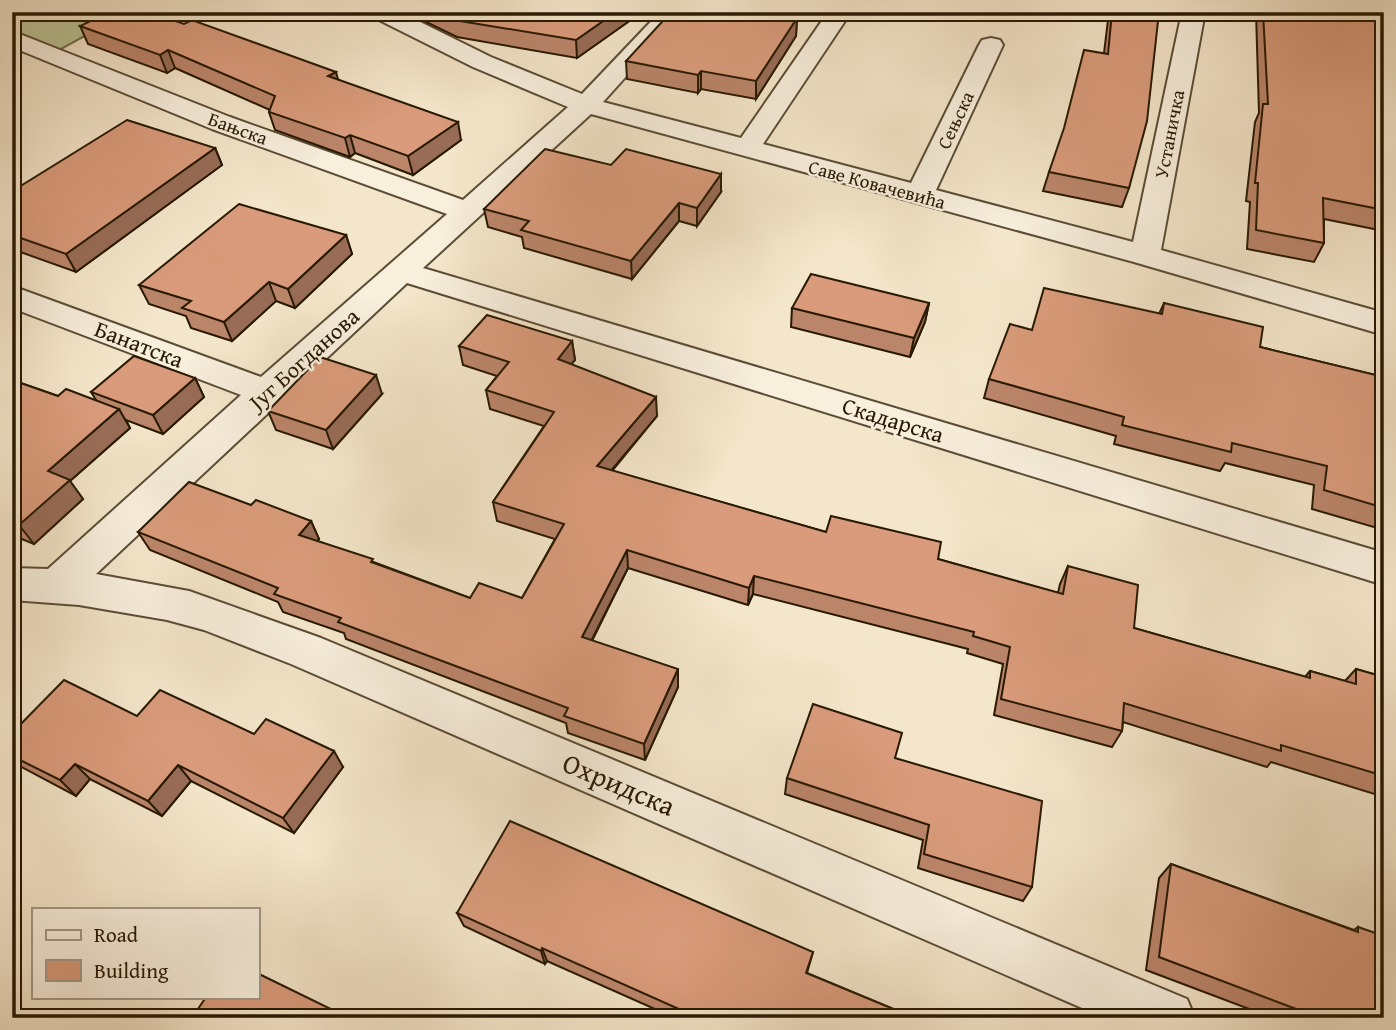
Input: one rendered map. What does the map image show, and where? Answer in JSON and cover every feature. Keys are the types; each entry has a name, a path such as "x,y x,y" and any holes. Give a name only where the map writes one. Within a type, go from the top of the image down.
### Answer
{"street":[{"name":"Саве Ковачевића","path":"381,12 482,62 586,104 1145,255 1384,324"},
{"name":"Југ Богданова","path":"59,584 266,392 586,104 673,12"},
{"path":"746,149 840,12"},
{"name":"Устаничка","path":"1145,255 1194,12"},
{"name":"Бањска","path":"12,38 221,123 466,211"},
{"name":"Сењска","path":"920,194 991,45"},
{"name":"Скадарска","path":"401,271 1384,569"},
{"name":"Банатска","path":"12,296 266,392"},
{"path":"12,584 59,584"},
{"name":"Охридска","path":"59,584 128,594 191,609 306,651 1168,1018"}],"green space":[{"path":"12,12 153,12 90,33 52,54 12,38"}],"building":[{"path":"109,12 150,12 184,24 192,20 336,72 328,76 458,122 408,156 350,135 345,138 269,112 275,96 168,50 160,55 80,26"},
{"path":"439,12 616,12 576,40 454,20"},
{"path":"671,12 777,12 776,14 797,18 756,81 701,71 698,75 626,61"},
{"path":"1112,12 1159,12 1147,121 1129,188 1049,172 1064,128 1084,50 1108,54"},
{"path":"1263,12 1384,12 1384,210 1323,198 1324,243 1256,230 1258,183 1255,183 1263,104 1268,104"},
{"path":"127,120 215,148 66,254 12,235 12,190"},
{"path":"545,149 611,165 626,149 721,174 697,208 679,203 631,261 521,230 529,221 484,209"},
{"path":"239,204 346,235 288,289 269,282 224,322 182,308 191,301 139,285"},
{"path":"811,274 929,303 914,338 792,308"},
{"path":"1044,288 1162,314 1164,303 1263,327 1260,347 1384,377 1384,508 1324,490 1327,466 1232,443 1231,452 1122,425 1124,417 989,379 1010,324 1032,330"},
{"path":"487,315 572,341 558,359 656,397 597,466 826,532 831,516 941,542 938,559 1063,594 1068,566 1138,585 1134,628 1310,678 1310,671 1356,684 1356,669 1384,677 1384,776 1281,745 1281,751 1124,703 1122,731 1001,699 1010,647 973,636 974,632 754,576 749,588 627,550 582,637 678,669 644,744 564,716 568,708 338,622 341,618 274,594 278,588 138,532 189,482 251,505 256,500 311,521 299,535 373,559 371,562 470,598 479,583 522,598 564,524 493,502 554,412 486,390 509,362 459,346"},
{"path":"134,356 195,378 153,415 91,392"},
{"path":"320,357 376,375 326,430 268,411"},
{"path":"12,380 58,396 66,389 119,409 48,471 70,480 19,525 12,522"},
{"path":"64,680 137,716 160,690 254,734 266,719 334,751 283,818 178,765 148,801 75,764 60,780 12,756 12,733"},
{"path":"813,704 902,733 895,758 1042,801 1032,887 924,854 929,825 787,778"},
{"path":"510,821 813,952 806,973 915,1018 699,1018 457,913"},
{"path":"1171,864 1358,932 1358,927 1384,936 1384,1018 1320,1018 1159,957"},
{"path":"259,974 349,1018 192,1018 205,998 259,998"}]}
